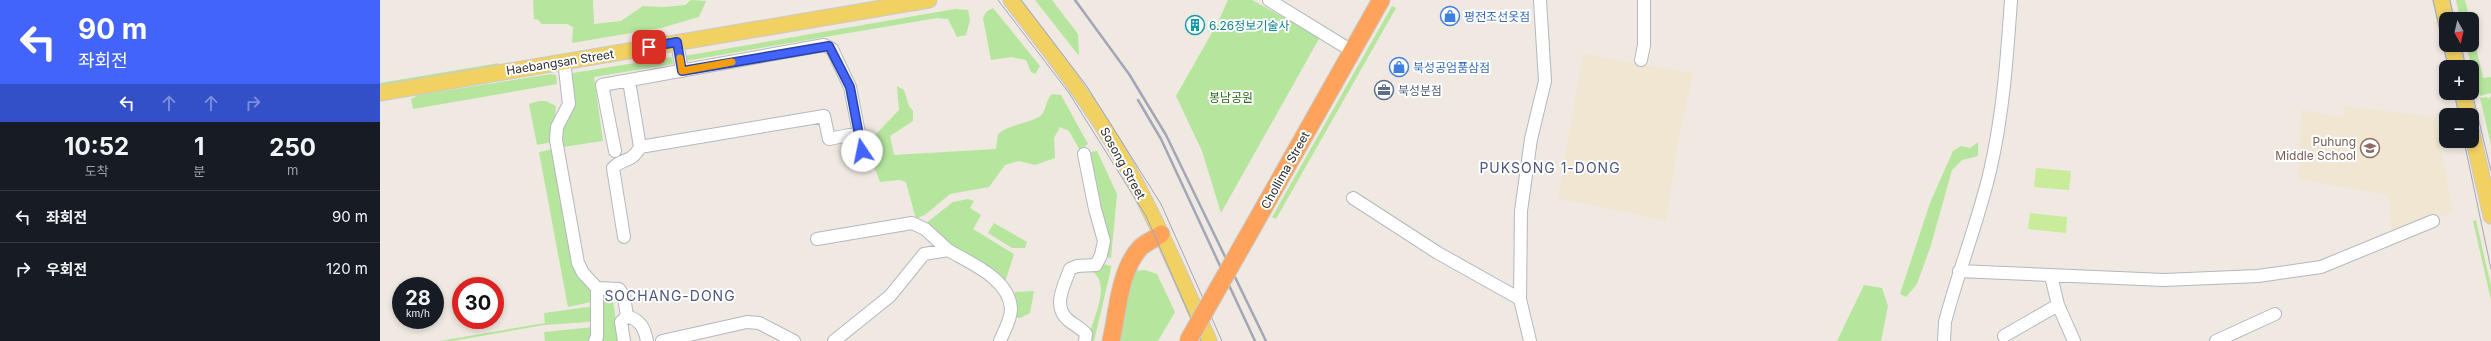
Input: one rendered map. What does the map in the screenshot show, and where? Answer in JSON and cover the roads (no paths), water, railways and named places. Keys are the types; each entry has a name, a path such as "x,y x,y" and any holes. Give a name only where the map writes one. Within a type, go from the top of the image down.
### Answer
{"highway":[{"name":"Chollima Street","path":"1188,341 1352,50 1382,0"},
{"path":"1111,341 1124,282 1131,260 1142,246 1161,234"}],"main road":[{"name":"Haebangsan Street","path":"380,93 929,0"},
{"name":"Sosong Street","path":"1011,0 1078,89 1109,137 1161,234 1209,341"},
{"path":"2441,0 2444,12"},
{"path":"2475,148 2491,216"}],"street":[{"path":"1269,0 1352,50"},
{"path":"1530,341 1520,300 1521,211 1531,139 1545,81 1540,0"},
{"path":"1641,60 1644,45 1644,0"},
{"path":"1944,341 1945,322 1989,173 1998,134 2004,94 2011,0"},
{"path":"677,42 682,71"},
{"path":"615,151 602,85 829,46 847,79 862,151"},
{"path":"564,61 569,104 557,127 556,140 578,263 583,273 597,288 597,337 595,341"},
{"path":"624,237 614,168 617,164 635,157 640,147 629,81"},
{"path":"640,147 824,116 829,139 859,133"},
{"path":"1084,154 1095,209 1104,241 1103,250 1096,265 1077,266 1070,269 1059,301 1060,309 1067,319 1086,334 1085,341"},
{"path":"1353,198 1438,253 1520,300"},
{"path":"1959,271 2164,280 2258,276 2321,267 2433,221"},
{"path":"817,239 906,223 918,225 925,229 948,250 1000,283 1007,295 1011,309 1008,324 1000,341"},
{"path":"834,341 890,296 924,254 925,229"},
{"path":"924,254 948,250"},
{"path":"2051,276 2058,305 2074,341"},
{"path":"597,288 619,289 624,297 627,316"},
{"path":"2004,336 2058,305"},
{"path":"2216,341 2275,314"},
{"path":"624,341 621,322 627,316"},
{"path":"627,316 637,319 644,327 647,341"},
{"path":"662,341 747,322 759,323 794,341"}],"tram line":[{"path":"998,0 1069,93 1146,216 1201,341"},
{"path":"1021,0 1086,85 1161,204 1222,341"},
{"path":"2433,0 2446,60"},
{"path":"2450,0 2453,12"},
{"path":"2463,52 2464,60"},
{"path":"2456,100 2457,108"},
{"path":"2474,100 2491,171"},
{"path":"2465,148 2491,269"}],"railway":[{"path":"1075,0 1129,74 1166,135 1266,341"},
{"path":"1138,100 1161,139 1255,341"}],"place":[{"name":"평전조선옷점","path":"1450,16"},
{"name":"6.26정보기술사","path":"1195,25"},
{"name":"북성공엄품삼점","path":"1399,67"},
{"name":"북성분점","path":"1384,90"},
{"name":"Puhung Middle School","path":"2370,148"}],"district":[{"name":"PUKSONG 1-DONG","path":"1550,167"},
{"name":"SOCHANG-DONG","path":"670,295"}],"park label":[{"name":"봉남공원","path":"1231,97"}]}
